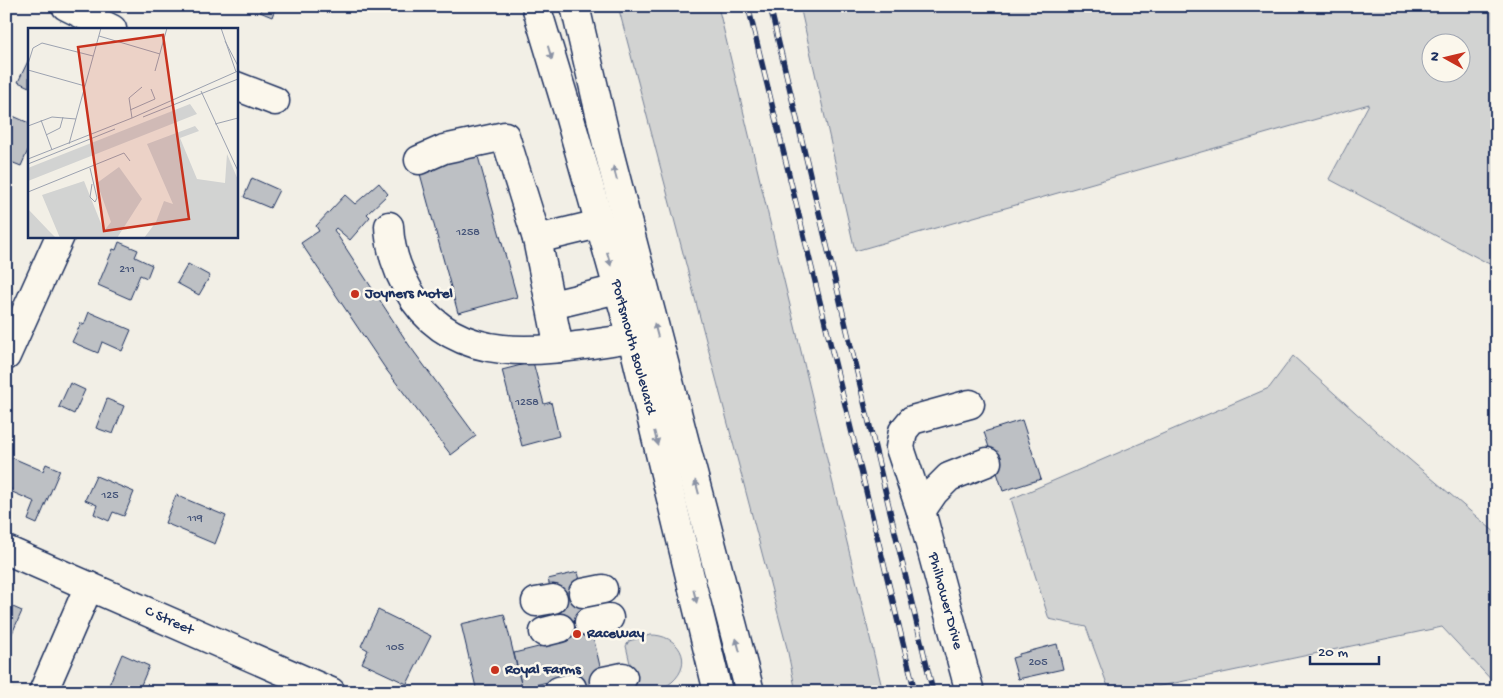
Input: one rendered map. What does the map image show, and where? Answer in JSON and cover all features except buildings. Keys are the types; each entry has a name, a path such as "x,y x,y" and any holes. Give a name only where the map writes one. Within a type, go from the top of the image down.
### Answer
{"main road":[{"path":"66,6 110,28"},
{"name":"Portsmouth Boulevard","path":"536,6 632,338 718,692"},
{"name":"Portsmouth Boulevard","path":"574,6 608,148 750,692"},
{"path":"238,87 275,101"},
{"path":"418,160 444,149 505,136 537,238 560,348"},
{"path":"537,238 599,224"},
{"path":"389,226 395,262 406,287 421,309 440,327 463,340 482,346 507,350 540,350 632,338"},
{"path":"6,356 59,238"},
{"path":"552,304 618,289"},
{"name":"Philhower Drive","path":"970,404 912,420 903,431 900,448 920,511 970,692"},
{"path":"920,511 949,477 987,462"},
{"name":"C Street","path":"6,550 320,690"},
{"path":"43,692 89,586"}],"shaded area":[{"path":"618,6 718,6 883,692 796,692 787,648"},
{"path":"800,6 1497,6 1497,268 1329,179 1369,104 855,251"},
{"path":"1293,356 1376,431 1497,534 1497,686 1442,627 1132,692 1110,692 1086,627 1049,619 1011,499 1269,388"},
{"path":"650,635 660,636 675,644 683,658 682,666 679,674 669,684 657,689 639,692 636,689 626,646 629,641"}],"railway":[{"path":"748,6 915,692"},
{"path":"770,6 933,692"}],"place":[{"name":"Joyners Motel","path":"355,294"},
{"name":"RaceWay","path":"577,634"},
{"name":"Royal Farms","path":"495,670"}]}
